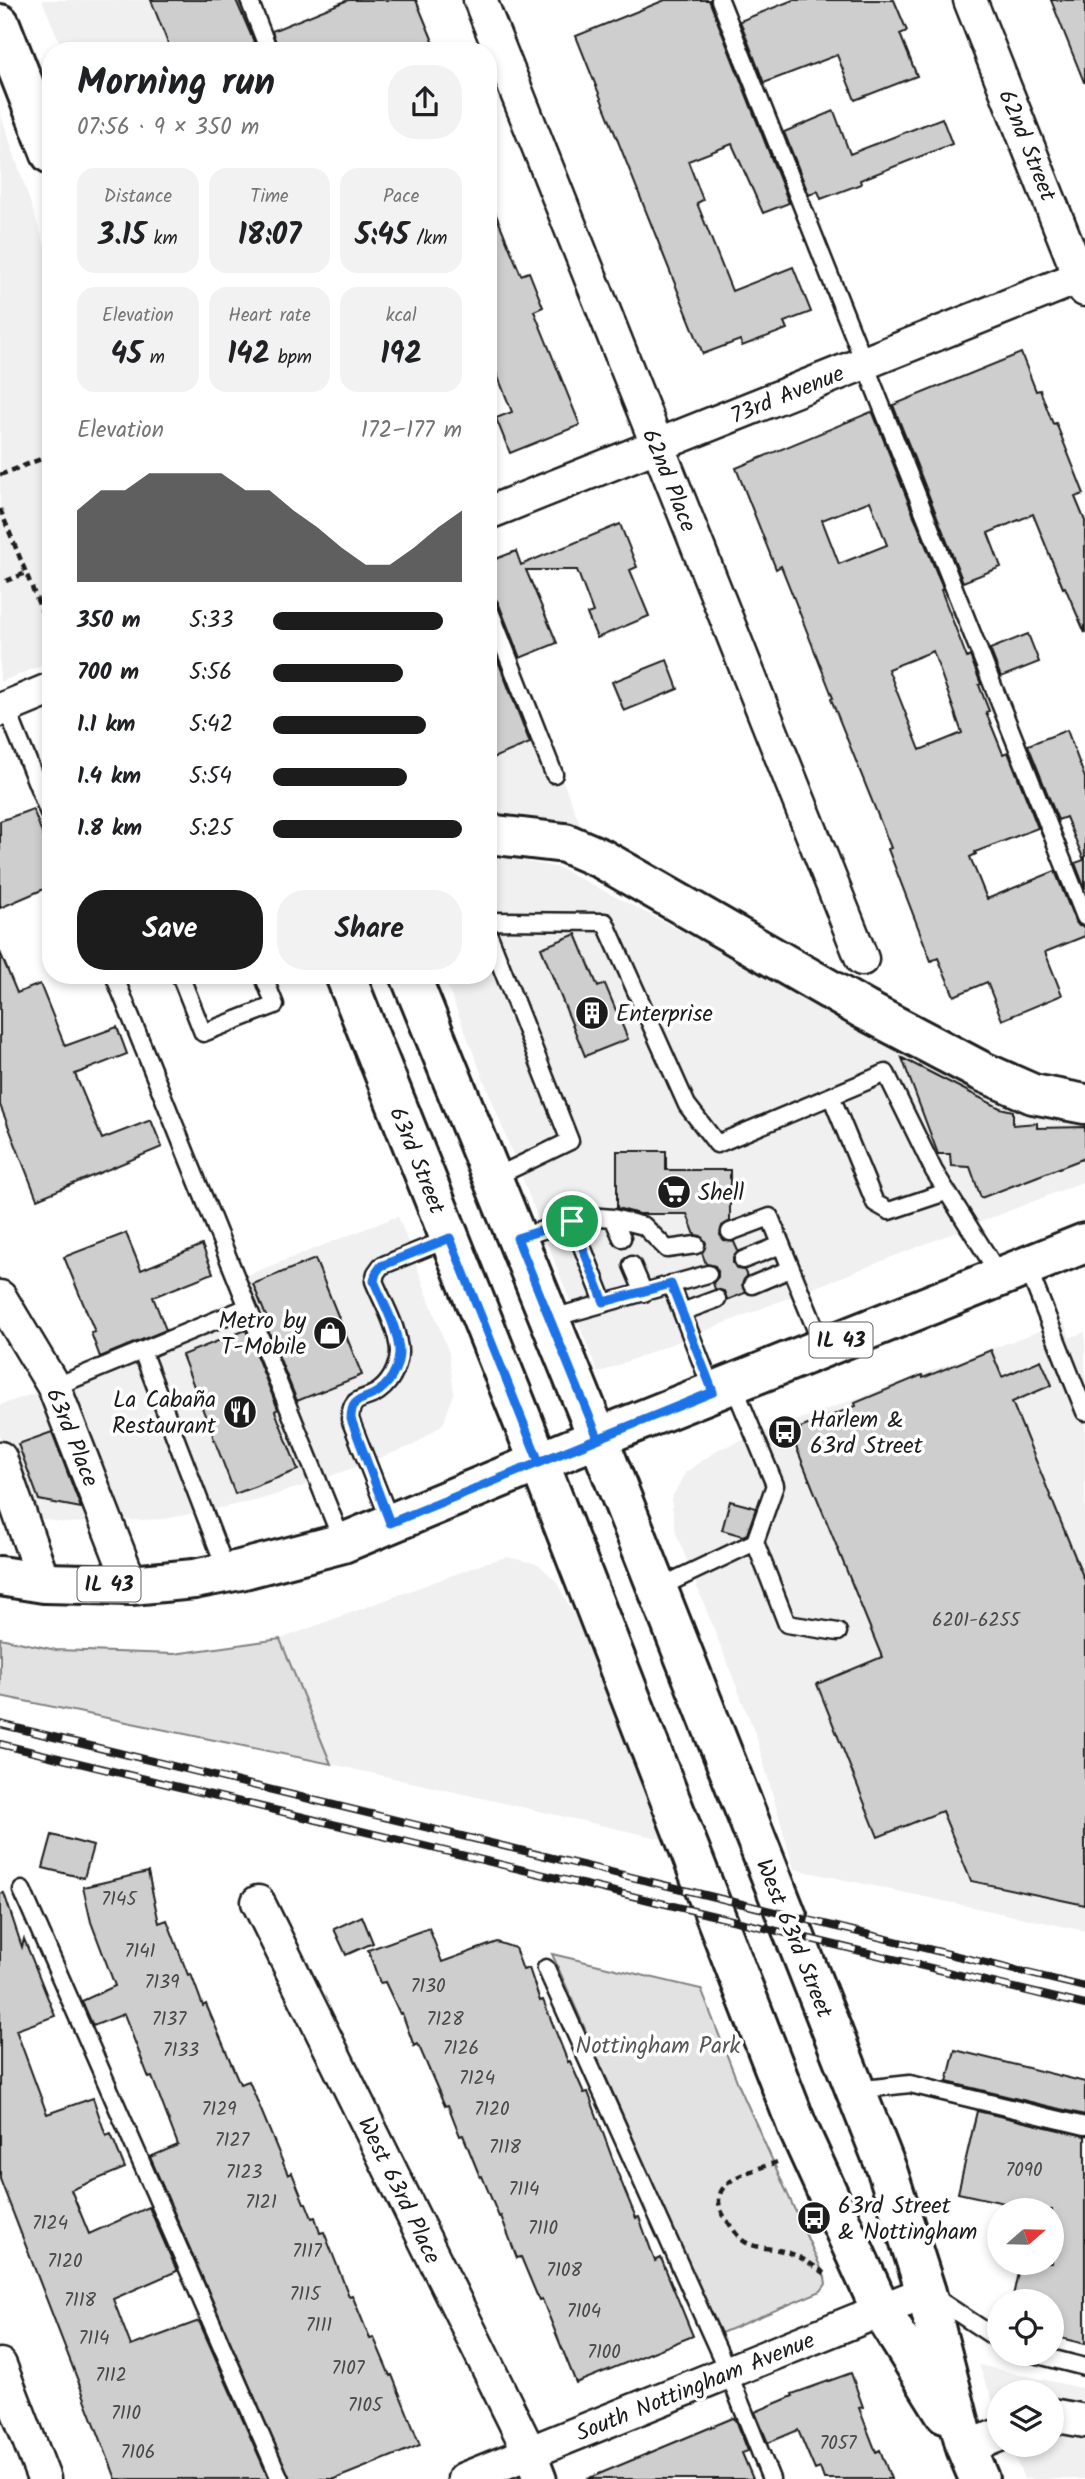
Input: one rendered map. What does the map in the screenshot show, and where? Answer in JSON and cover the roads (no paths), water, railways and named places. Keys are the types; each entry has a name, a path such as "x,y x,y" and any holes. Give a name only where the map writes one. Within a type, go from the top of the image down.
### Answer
{"main road":[{"path":"0,24 42,131"},
{"path":"500,838 565,843 602,859 865,1010 981,1071 1033,1094 1085,1104"},
{"name":"63rd Street","path":"350,984 539,1462"},
{"path":"414,984 598,1438"},
{"name":"IL 43","path":"0,1576 44,1583 131,1585 227,1572 343,1543 1085,1243"},
{"name":"West 63rd Street","path":"598,1438 887,2170 981,2454"},
{"name":"West 63rd Street","path":"539,1462 797,2126 881,2310 981,2454"}],"street":[{"name":"62nd Place","path":"480,0 497,42"},
{"name":"62nd Street","path":"970,0 1083,281"},
{"name":"62nd Place","path":"497,43 862,960"},
{"name":"73rd Avenue","path":"497,509 864,363 1083,281"},
{"path":"3,708 42,693"},
{"name":"63rd Place","path":"0,1297 54,1387 131,1585"},
{"path":"0,1458 44,1583"},
{"name":"West 63rd Place","path":"258,1902 535,2466"},
{"name":"South Nottingham Avenue","path":"464,2479 535,2466 728,2372 926,2292"},
{"path":"0,2365 44,2479"},
{"path":"1064,2417 1085,2421"}],"lane":[{"path":"249,0 265,42"},
{"path":"720,0 1085,917"},
{"path":"497,629 554,774"},
{"path":"3,708 42,797"},
{"path":"497,920 605,922 687,1105 717,1144 886,1073 946,1192 1014,1271 1085,1412"},
{"path":"492,1179 570,1141 497,956"},
{"path":"118,984 343,1543"},
{"path":"184,984 203,1033 275,1005 267,984"},
{"path":"831,1096 875,1203 889,1211 946,1192"},
{"path":"517,1238 588,1216 613,1218 643,1226 667,1249 696,1245"},
{"path":"730,1232 769,1217 823,1347"},
{"path":"613,1218 622,1238"},
{"path":"572,1221 604,1302"},
{"path":"390,1523 351,1419 351,1409 356,1400 379,1391 393,1375 399,1357 398,1342 374,1281 381,1266 450,1238"},
{"path":"743,1260 781,1245"},
{"path":"632,1265 644,1293"},
{"path":"752,1285 790,1269"},
{"path":"549,1319 708,1274"},
{"path":"671,1284 682,1312 775,1485 755,1542 788,1624 838,1632"},
{"path":"682,1312 717,1299"},
{"path":"54,1387 248,1307"},
{"path":"142,1351 227,1572"},
{"path":"657,1589 755,1542"},
{"path":"22,1890 280,2479"},
{"path":"546,1968 728,2372 771,2479"},
{"path":"855,2090 910,2084 1085,2126"},
{"path":"926,2292 987,2332"},
{"path":"1064,2362 1085,2367"}],"railway":[{"path":"0,1724 1085,1987"},
{"path":"0,1744 1085,2005"}],"place":[{"name":"Enterprise","path":"592,1013"},
{"name":"Shell","path":"674,1192"},
{"name":"Metro by T-Mobile","path":"330,1333"},
{"name":"La Cabaña Restaurant","path":"240,1412"},
{"name":"Harlem & 63rd Street","path":"785,1432"},
{"name":"63rd Street & Nottingham","path":"814,2218"}],"park label":[{"name":"Nottingham Park","path":"658,2045"}]}
